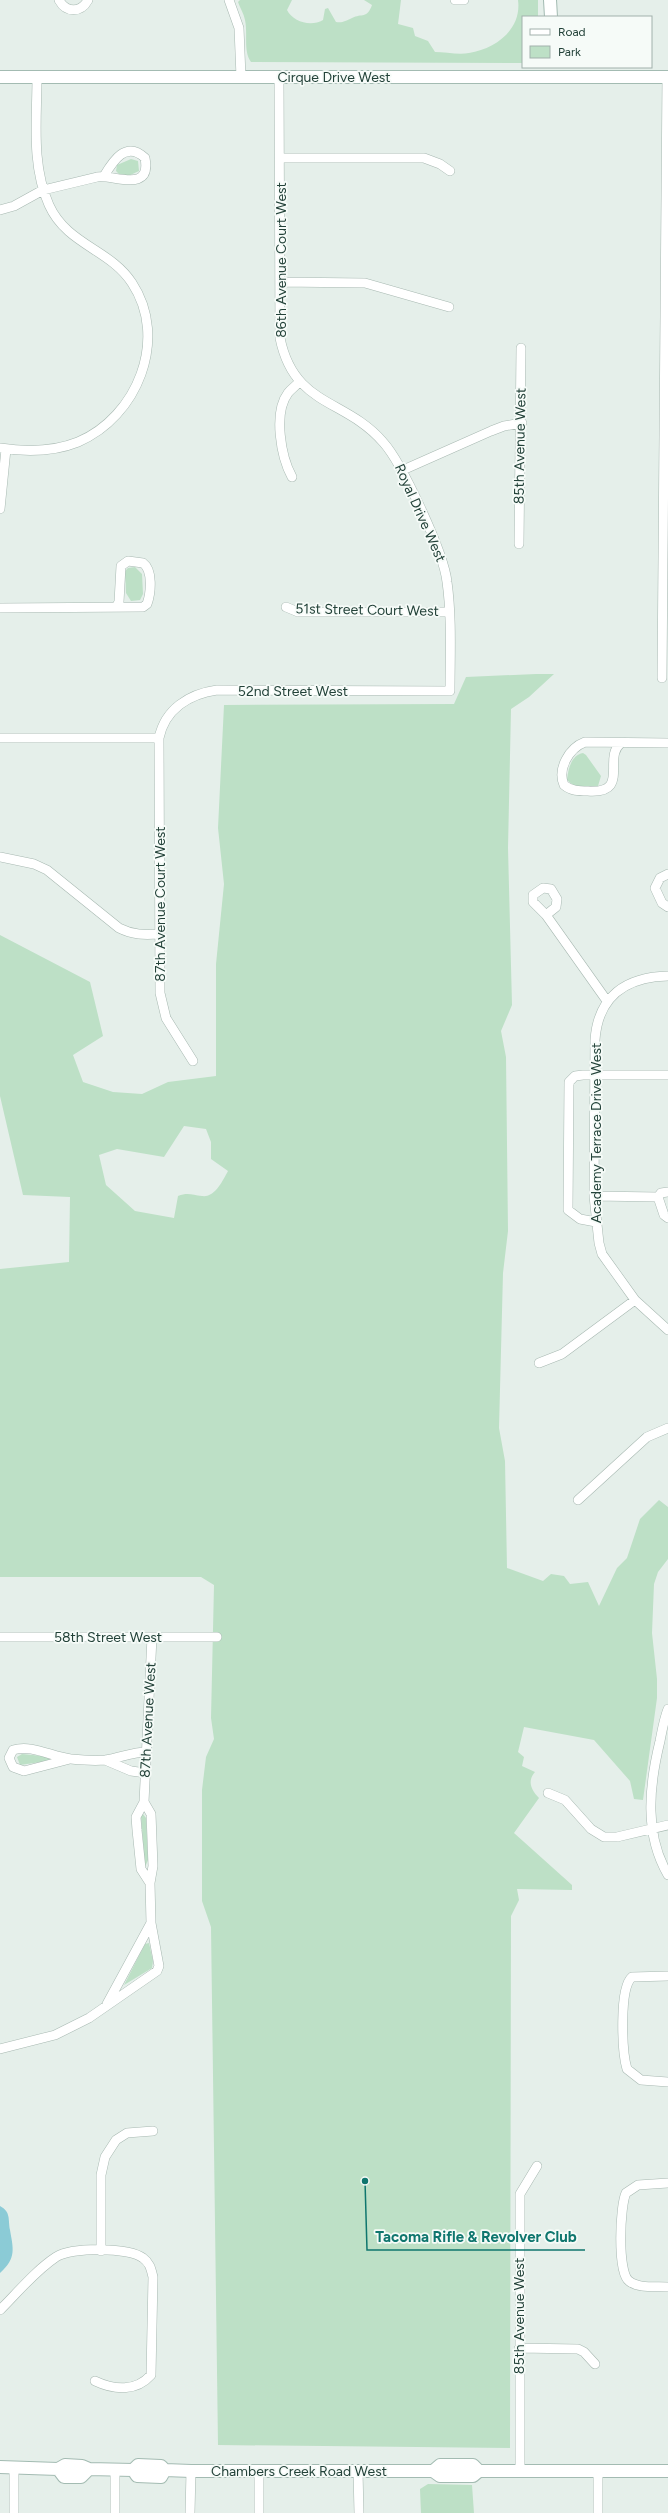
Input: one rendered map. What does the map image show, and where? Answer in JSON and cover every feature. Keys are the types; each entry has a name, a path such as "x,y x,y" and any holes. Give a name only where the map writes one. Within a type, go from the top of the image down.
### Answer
{"street":[{"path":"59,0 61,5 71,10 82,8 88,0"},
{"path":"229,0 239,28 240,77"},
{"path":"455,0 464,0"},
{"path":"550,0 551,16"},
{"name":"Cirque Drive West","path":"0,76 279,77 550,72 667,77"},
{"path":"0,509 3,449 50,450 69,445 96,433 111,420 130,398 139,380 147,351 147,324 144,309 131,282 111,260 83,244 67,230 54,214 43,190 37,162 37,77"},
{"name":"86th Avenue Court West","path":"279,77 281,158 280,338 286,358 300,382"},
{"path":"662,678 667,77"},
{"path":"0,210 19,203 43,190 104,176 129,181 143,175 146,171 145,158 141,154 127,152 116,157 104,176"},
{"path":"281,158 424,158 440,164 450,171"},
{"path":"280,282 365,284 449,307"},
{"name":"85th Avenue West","path":"518,544 522,423 521,348"},
{"path":"292,477 282,456 280,436 282,409 288,393 300,382"},
{"name":"Royal Drive West","path":"300,382 318,398 366,425 384,442 403,470 440,557 447,580 450,691"},
{"path":"403,470 491,431 504,426 522,423"},
{"path":"0,608 138,607 147,604 149,594 149,570 143,563 128,561 121,566 119,602 116,607"},
{"name":"51st Street Court West","path":"286,607 298,612 449,612"},
{"name":"52nd Street West","path":"159,738 161,726 171,712 180,704 205,692 450,691"},
{"path":"0,738 159,738"},
{"name":"87th Avenue Court West","path":"159,738 162,1006 178,1040 193,1061"},
{"path":"621,743 615,752 614,780 609,787 595,792 574,790 564,785 562,767 580,744 590,741 621,743 668,743"},
{"path":"0,857 28,862 47,870 124,931 140,936 160,934"},
{"path":"668,874 660,878 655,888 662,903 668,907"},
{"path":"546,915 607,1001"},
{"name":"Academy Terrace Drive West","path":"668,976 647,977 620,989 607,1001 600,1015 596,1030 594,1196 596,1222 602,1254 635,1300 668,1330"},
{"path":"596,1222 572,1215 568,1210 566,1192 569,1082 575,1076 596,1077 668,1075"},
{"path":"594,1196 658,1197 661,1193 668,1192"},
{"path":"658,1197 664,1215 668,1218"},
{"path":"539,1363 562,1354 635,1300"},
{"path":"578,1500 647,1437 668,1428"},
{"name":"58th Street West","path":"0,1637 217,1637"},
{"name":"87th Avenue West","path":"150,1883 141,1869 136,1830 136,1817 144,1802 152,1637"},
{"path":"668,1709 651,1786 652,1827 659,1856 668,1875"},
{"path":"70,1759 24,1771 13,1767 9,1758 13,1750 28,1748 70,1759 105,1760 134,1752 147,1752"},
{"path":"105,1760 131,1771 146,1774"},
{"path":"548,1793 565,1800 591,1829 604,1837 617,1837 652,1827 668,1825"},
{"name":"87th Avenue West","path":"105,2006 158,1971 160,1966 151,1923 150,1883 154,1866 151,1814 144,1802"},
{"path":"0,2050 55,2035 89,2018 105,2006 151,1923"},
{"path":"668,1976 630,1978 624,1990 624,2054 627,2069 634,2076 646,2082 668,2082"},
{"path":"101,2251 102,2175 105,2157 116,2140 127,2133 153,2131"},
{"name":"85th Avenue West","path":"520,2471 520,2194 537,2166"},
{"path":"668,2183 638,2185 626,2193 622,2207 621,2253 622,2267 626,2279 636,2285 668,2287"},
{"path":"0,2310 39,2271 57,2257 77,2251 101,2251 136,2254 145,2260 152,2270 151,2375 145,2382 135,2388 107,2386 95,2381"},
{"path":"519,2348 578,2349 584,2352 595,2364"},
{"name":"Chambers Creek Road West","path":"0,2467 58,2469 65,2465 82,2466 89,2470 133,2470 138,2466 161,2466 166,2470 191,2471 433,2471 440,2465 473,2465 479,2471 668,2472"},
{"path":"14,2467 14,2513"},
{"path":"115,2470 115,2513"},
{"path":"190,2513 191,2471"},
{"path":"259,2471 259,2513"},
{"path":"358,2471 359,2513"},
{"path":"598,2472 598,2513"}],"green space":[{"path":"240,0 292,0 287,10 293,18 303,22 313,23 323,20 325,9 328,8 336,22 344,22 364,15 368,12 372,5 364,0 401,0 398,24 413,28 415,36 428,41 435,52 456,54 479,51 489,47 505,36 516,20 518,0 538,0 538,16 522,16 522,63 251,62 246,48 245,20 238,2"},
{"path":"131,159 138,161 139,171 126,177 116,171 117,165"},
{"path":"135,567 142,574 143,594 140,600 131,601 126,593 125,571 128,568"},
{"path":"554,674 529,697 511,709 508,848 512,1005 501,1031 506,1057 508,1231 503,1273 499,1428 505,1461 507,1568 543,1581 551,1574 564,1576 570,1584 588,1582 599,1606 617,1568 627,1558 640,1519 659,1500 668,1507 668,1559 658,1572 654,1584 652,1633 657,1679 657,1698 643,1800 634,1799 630,1781 594,1740 524,1727 518,1752 524,1757 522,1766 535,1772 531,1779 531,1785 532,1789 539,1798 514,1833 572,1885 572,1890 517,1889 519,1900 511,1916 510,2448 218,2445 211,1927 202,1901 202,1790 206,1757 214,1739 211,1718 214,1585 201,1577 0,1577 0,1269 69,1262 70,1197 23,1195 0,1096 0,935 90,982 103,1036 73,1055 83,1082 113,1092 142,1094 168,1082 216,1076 216,964 224,884 218,828 224,705 454,704 466,677","holes":["184,1126 206,1129 211,1142 211,1159 228,1171 218,1188 211,1194 207,1196 187,1194 178,1196 174,1218 135,1211 106,1185 99,1155 117,1149 164,1157"]},
{"path":"583,753 601,776 598,786 574,786 567,780 569,768 573,760 579,754"},
{"path":"22,1754 53,1757 55,1760 20,1765 17,1757"},
{"path":"143,1814 146,1818 148,1860 145,1867 141,1816"},
{"path":"149,1943 153,1961 152,1968 124,1985 145,1944"},
{"path":"428,2484 472,2485 474,2513 421,2513 420,2489"}],"water":[{"path":"0,2206 4,2208 8,2216 13,2248 9,2262 0,2273"}],"place":[{"name":"Tacoma Rifle & Revolver Club","path":"365,2181"}]}
